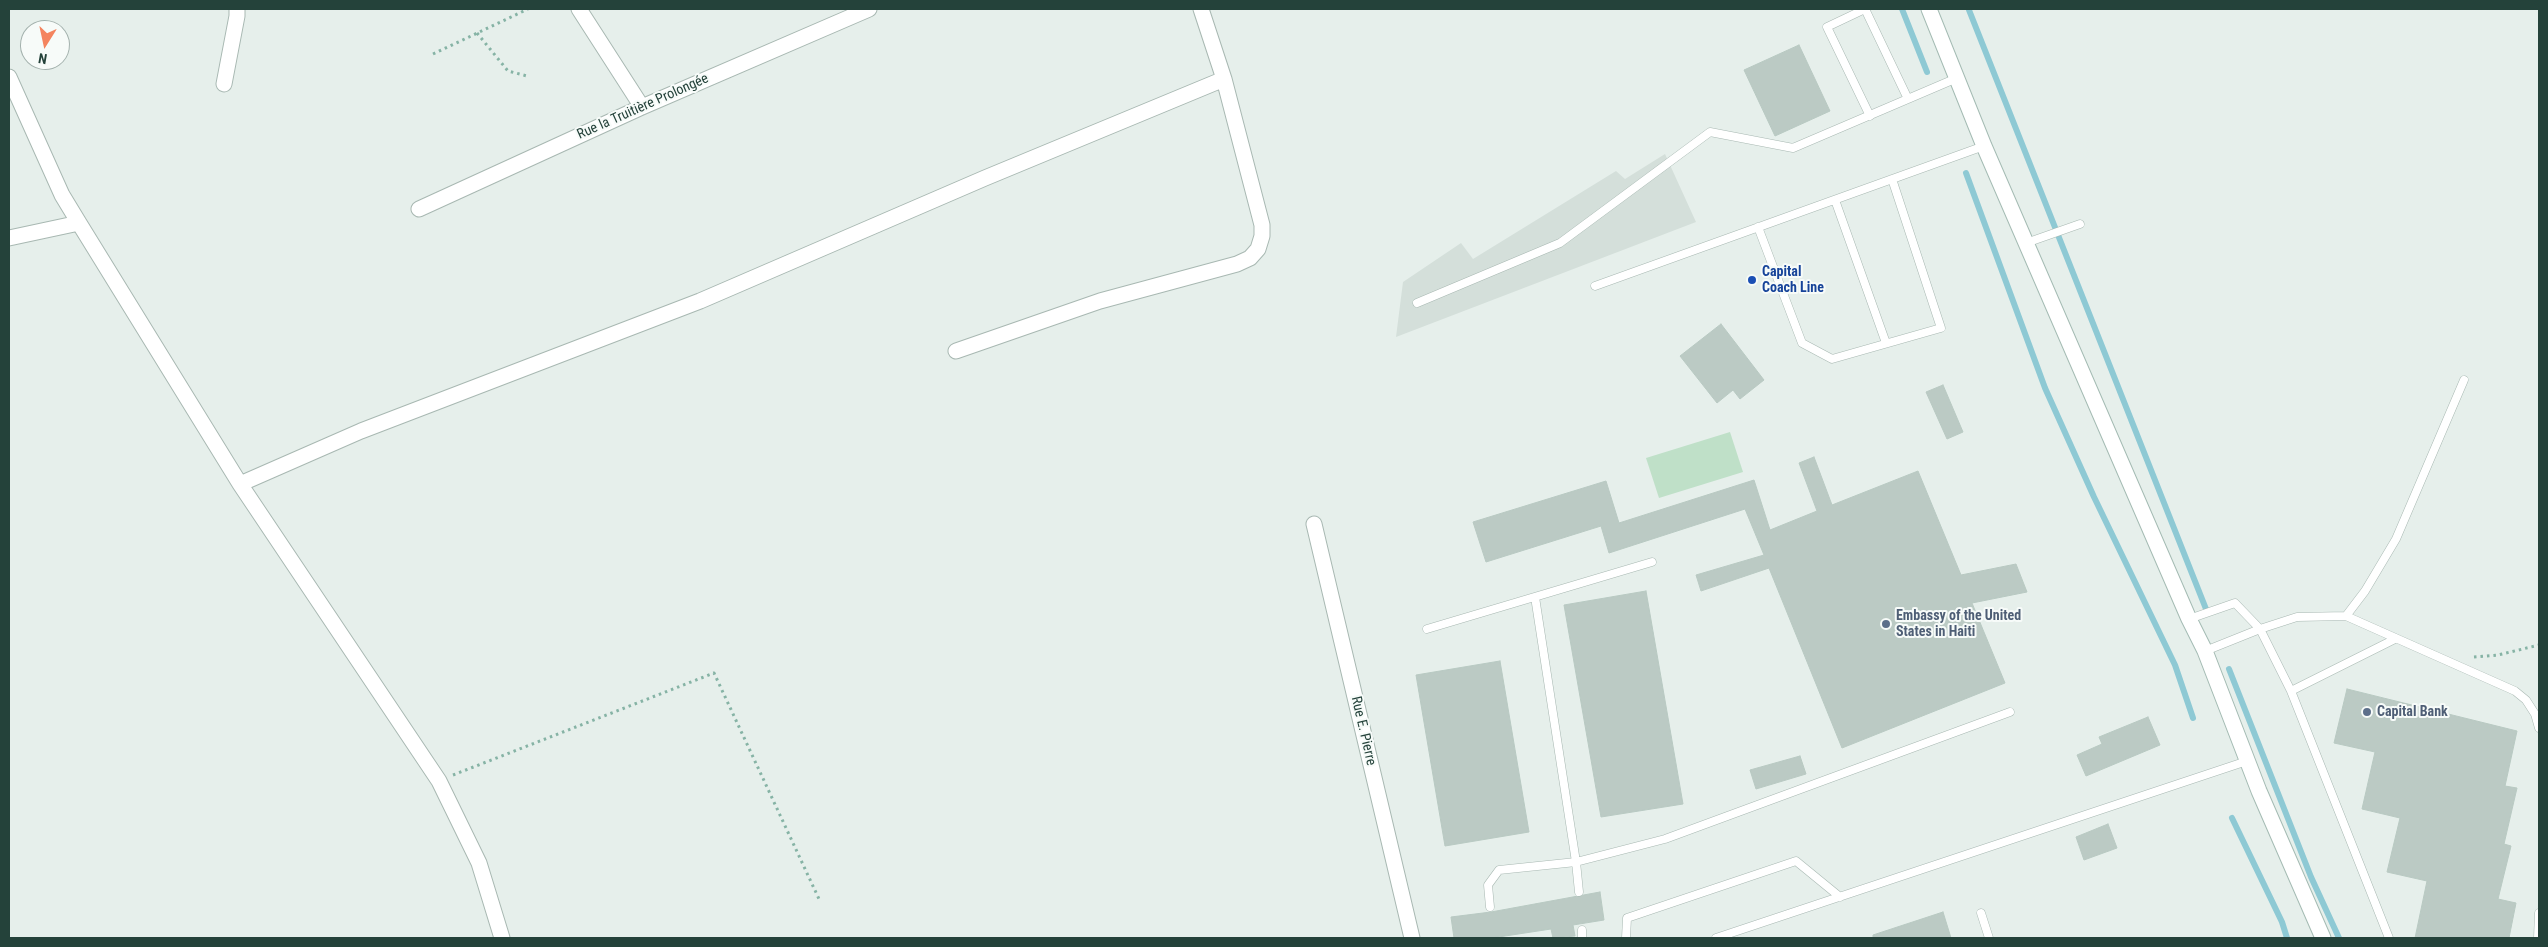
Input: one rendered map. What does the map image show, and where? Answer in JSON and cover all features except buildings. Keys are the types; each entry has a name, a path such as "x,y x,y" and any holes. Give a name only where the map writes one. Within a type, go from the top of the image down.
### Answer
{"street":[{"path":"224,84 235,32 237,9"},
{"path":"579,9 642,107"},
{"name":"Rue la Truitière Prolongée","path":"419,209 642,107 868,9"},
{"path":"956,351 1100,301 1237,264 1250,258 1258,249 1262,236 1262,224 1224,79 1201,9"},
{"path":"1932,9 1984,146 2189,620 2205,651 2247,761 2323,938"},
{"path":"9,77 62,195 79,223 240,484 439,781 480,863 502,938"},
{"path":"240,484 361,431 700,301 986,178 1224,79"},
{"path":"9,238 79,223"},
{"name":"Rue E. Pierre","path":"1314,524 1412,938"}],"lane":[{"path":"1870,116 1828,27 1866,9 1908,99"},
{"path":"1417,303 1560,243 1710,132 1793,148 1958,78"},
{"path":"1595,286 1984,146"},
{"path":"1758,228 1802,343 1832,358 1941,328 1892,179"},
{"path":"1835,200 1886,343"},
{"path":"2026,244 2080,224"},
{"path":"2346,616 2365,591 2396,539 2464,380"},
{"path":"1427,629 1652,562"},
{"path":"1535,597 1579,892"},
{"path":"2189,620 2235,603 2260,628 2291,691 2388,938"},
{"path":"2205,651 2260,628 2297,617 2346,616 2515,691 2526,700 2535,714 2539,728"},
{"path":"2291,691 2395,639"},
{"path":"1490,907 1488,885 1499,870 1576,862 1665,839 2010,712"},
{"path":"1716,938 2247,761"},
{"path":"1626,938 1626,918 1796,861 1840,897"},
{"path":"1981,913 1989,938"},
{"path":"2538,938 2539,913"}],"path":[{"path":"433,54 528,9"},
{"path":"477,33 508,71 527,76"},
{"path":"2445,661 2498,655 2539,645"},
{"path":"439,781 714,673 819,899"}],"shaded area":[{"path":"1665,154 1696,222 1396,337 1403,282 1461,243 1473,259 1616,171 1625,179"}],"green space":[{"path":"1730,432 1743,472 1659,498 1646,458"}],"waterway":[{"path":"1902,9 1927,72"},
{"path":"1969,10 2206,609"},
{"path":"1966,173 2045,388 2094,497 2175,665 2193,718"},
{"path":"2229,669 2311,877 2339,938"},
{"path":"2232,818 2282,922 2287,938"}],"place":[{"name":"Capital Coach Line","path":"1752,280"},
{"name":"Embassy of the United States in Haiti","path":"1886,624"},
{"name":"Capital Bank","path":"2367,712"}]}
